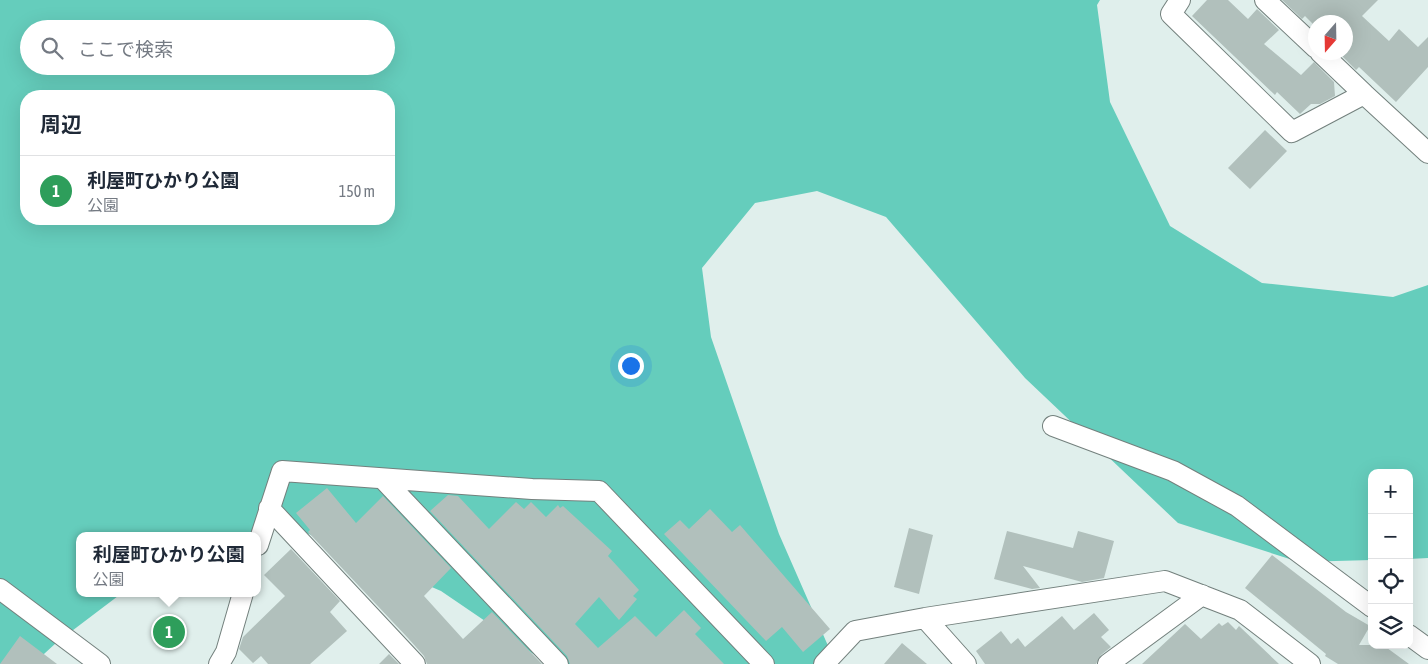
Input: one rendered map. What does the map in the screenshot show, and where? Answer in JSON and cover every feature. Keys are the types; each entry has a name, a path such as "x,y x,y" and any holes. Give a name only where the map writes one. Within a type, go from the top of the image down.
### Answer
{"street":[{"path":"1180,0 1171,14 1292,132 1364,94"},
{"path":"1266,0 1308,40"},
{"path":"1328,60 1428,153"},
{"path":"1053,426 1173,470 1237,506 1368,604"},
{"path":"261,535 282,471 532,489 599,491 764,664"},
{"path":"384,478 558,664"},
{"path":"269,508 415,664"},
{"path":"824,664 855,632 925,618 1166,581 1240,610 1310,664"},
{"path":"0,588 100,664"},
{"path":"1108,664 1202,595"},
{"path":"227,660 242,597"},
{"path":"925,618 966,664"},
{"path":"1413,638 1428,649"}],"green space":[{"path":"0,0 1100,0 1097,5 1110,102 1170,226 1262,283 1393,297 1428,285 1428,558 1413,559 1413,469 1368,469 1368,560 1299,562 1178,523 1025,378 886,217 817,191 755,203 702,268 711,337 779,534 836,664 548,664 441,591 288,525 260,532 76,532 76,597 117,597 56,643 33,664 0,664"}],"building":[{"path":"1207,0 1228,0 1248,19 1257,9 1279,30 1264,44 1301,75 1314,62 1334,82 1335,96 1320,104 1311,104 1300,114 1277,92 1275,95 1192,16"},
{"path":"1282,0 1378,0 1362,16 1389,41 1399,29 1418,47 1428,37 1428,67 1396,102 1359,67 1356,70 1346,60 1353,60 1353,15 1308,15 1308,19 1305,16 1302,19"},
{"path":"1265,130 1287,151 1250,189 1228,168"},
{"path":"327,488 356,523 383,496 451,568 424,596 463,639 492,612 542,664 427,664 424,656 407,637 308,532 310,530 296,513"},
{"path":"448,495 458,496 489,529 516,502 524,509 531,502 546,517 558,505 560,508 563,506 612,551 608,556 639,590 633,596 637,599 619,620 599,597 575,624 598,648 635,616 656,637 684,610 701,628 695,634 724,664 570,664 567,656 430,511"},
{"path":"710,509 732,532 740,525 830,629 803,652 782,627 766,641 664,534 680,520 689,529"},
{"path":"909,528 933,535 919,594 894,587"},
{"path":"1007,531 1073,548 1078,531 1114,541 1104,578 1082,582 1023,566 1040,588 1032,589 994,579"},
{"path":"291,549 340,601 330,612 347,631 310,664 268,664 261,656 253,663 239,649 243,637 285,596 264,575"},
{"path":"1272,555 1346,612 1368,625 1368,629 1359,645 1368,645 1368,649 1388,649 1409,664 1338,664 1325,656 1326,654 1245,588"},
{"path":"1094,613 1109,630 1101,637 1111,647 1101,655 1096,664 985,664 976,651 1001,631 1011,644 1018,638 1025,647 1062,616 1074,630"},
{"path":"1228,622 1236,630 1239,626 1279,664 1142,664 1185,624 1201,639 1219,623 1222,626"},
{"path":"20,636 57,664 0,664"},
{"path":"902,643 927,664 884,664"},
{"path":"389,654 399,664 379,664"}],"place":[{"name":"利屋町ひかり公園","path":"169,632"}]}
